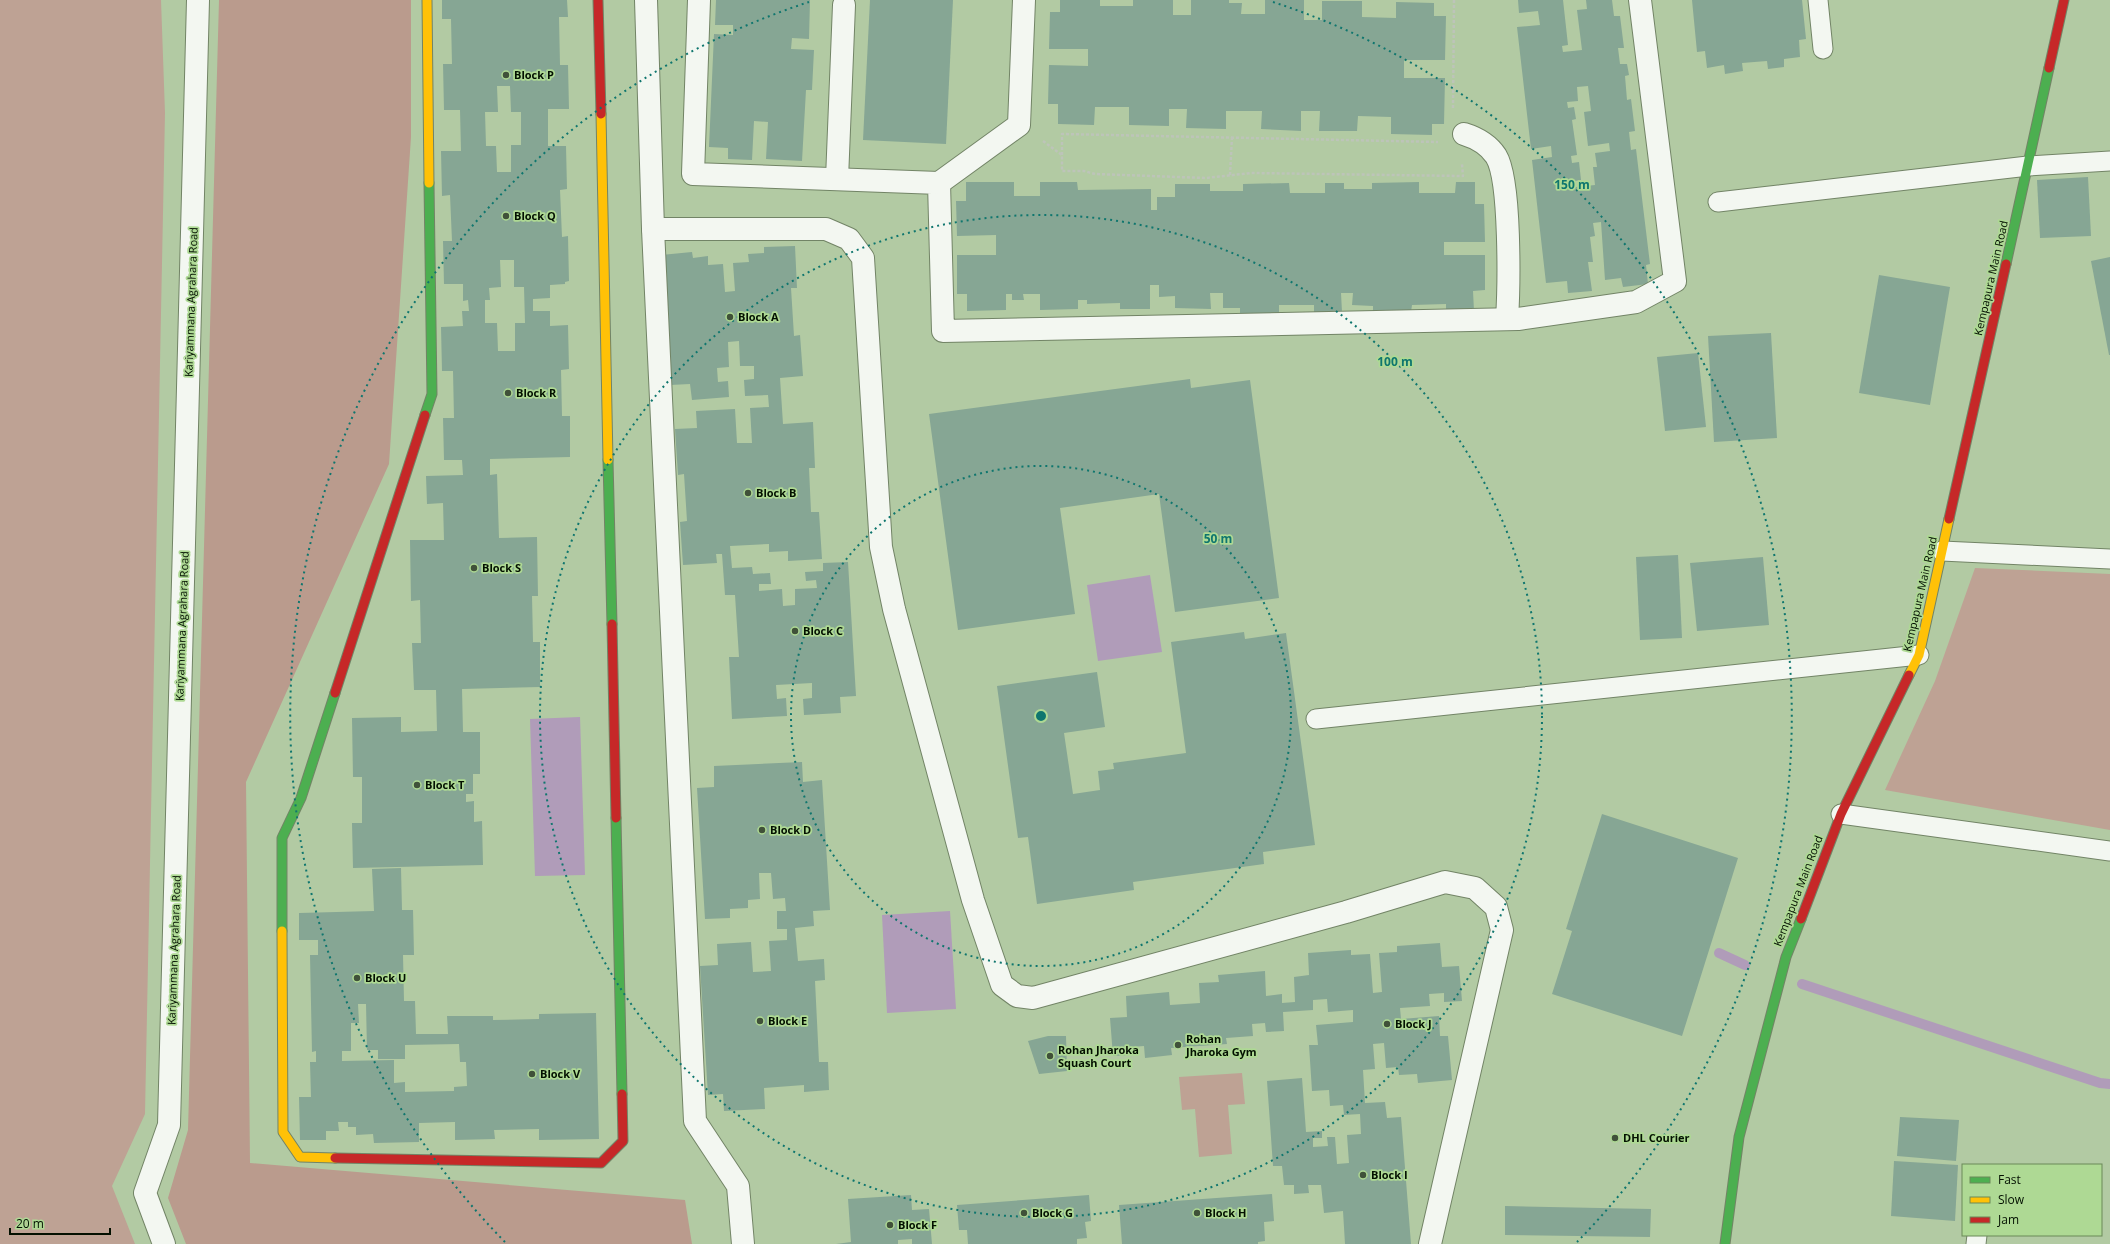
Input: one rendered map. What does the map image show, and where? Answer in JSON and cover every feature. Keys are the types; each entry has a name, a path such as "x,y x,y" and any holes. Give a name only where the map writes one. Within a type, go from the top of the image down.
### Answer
{"street":[{"name":"Kariyammana Agrahara Road","path":"163,1240 145,1193 169,1125 198,0"},
{"path":"427,0 432,394 301,798 282,838 283,1132 300,1156 601,1163 623,1141 598,0"},
{"path":"646,0 653,229 695,1121 738,1186 743,1244"},
{"path":"699,0 694,174 940,183 1019,125 1024,0"},
{"path":"940,183 943,331 1507,319 1636,302 1675,281 1640,0"},
{"name":"Kempapura Main Road","path":"1725,1244 1739,1137 1786,957 1841,814 1919,655 2064,0"},
{"path":"837,179 844,5"},
{"path":"1464,134 1478,138 1483,142 1496,156 1501,172 1507,211 1509,293 1507,319"},
{"path":"653,229 826,229 849,239 863,258 881,547 894,609 973,900 1002,985 1017,996 1033,998 1346,912 1444,882 1475,888 1496,907 1502,930 1430,1244"}],"lane":[{"path":"1818,0 1823,49"},
{"path":"1718,202 2028,166 2110,161"},
{"path":"1942,552 2110,559"},
{"path":"1316,719 1919,655"},
{"path":"1841,814 2110,851"}],"path":[{"path":"1453,111 1454,0"},
{"path":"1019,125 1062,155"},
{"path":"1445,142 1062,134 1062,171 1084,171 1095,174 1198,178 1251,173 1463,176 1461,157"},
{"path":"1230,175 1232,137"}],"shaded area":[{"path":"0,0 161,0 165,113 145,1114 112,1186 135,1244 0,1244"},
{"path":"219,0 411,0 411,137 389,464 246,782 250,1163 685,1200 692,1244 186,1244 168,1198 188,1130"},
{"path":"1975,568 2110,574 2110,830 1885,790 1935,681"},
{"path":"1150,575 1162,652 1098,661 1087,585"},
{"path":"580,717 585,875 535,876 530,719"},
{"path":"950,911 956,1009 887,1013 882,915"},
{"path":"1242,1073 1245,1104 1228,1105 1232,1154 1199,1157 1195,1109 1182,1110 1179,1077"}],"building":[{"path":"442,0 567,0 568,17 559,17 560,65 568,65 569,109 548,109 548,146 566,146 567,189 560,190 562,237 568,236 569,281 565,282 565,284 550,285 550,298 533,299 533,311 550,311 550,326 568,325 569,369 561,370 562,416 570,416 570,457 490,459 490,475 497,474 499,538 537,537 538,596 532,596 533,642 540,642 540,687 462,689 463,732 480,732 480,774 473,774 473,794 466,794 466,802 474,801 474,822 482,821 483,865 353,868 352,823 362,823 362,777 353,777 352,718 401,717 401,732 437,731 436,690 414,690 412,643 421,643 420,600 411,601 410,540 444,540 443,503 427,504 426,476 463,475 462,460 444,460 443,418 454,418 453,371 442,371 441,327 463,326 462,311 469,311 468,300 463,301 463,284 444,284 443,241 452,241 450,195 442,196 441,151 461,151 460,110 444,110 443,64 452,64 451,19 442,19","holes":["497,86 510,86 511,112 521,112 521,145 511,145 511,172 497,172 496,146 486,146 485,112 498,112","500,260 514,260 514,287 524,287 525,323 515,323 515,351 498,351 497,323 485,323 485,300 490,300 489,288 501,287"]},
{"path":"716,0 810,0 809,39 792,38 791,49 814,50 812,90 806,90 802,161 766,159 768,122 754,121 752,160 728,159 728,148 709,147 714,34 733,35 733,25 715,25"},
{"path":"870,0 953,0 946,144 863,140"},
{"path":"1060,0 1100,0 1100,6 1133,6 1133,0 1173,0 1173,15 1191,15 1191,0 1229,0 1229,3 1242,3 1241,14 1265,14 1265,0 1304,0 1304,20 1322,20 1322,1 1362,1 1362,17 1396,18 1396,2 1434,3 1434,16 1446,16 1445,60 1404,60 1404,78 1445,78 1444,124 1432,124 1432,135 1391,134 1391,117 1358,116 1357,131 1319,131 1320,111 1301,111 1301,131 1261,129 1262,111 1226,111 1226,129 1186,128 1187,109 1169,109 1169,126 1129,125 1129,107 1095,107 1094,125 1058,124 1058,104 1048,104 1049,65 1088,66 1088,49 1049,49 1050,12 1060,12"},
{"path":"1518,0 1563,0 1568,45 1562,46 1563,52 1582,50 1577,10 1587,9 1586,0 1612,0 1614,16 1620,16 1624,48 1618,48 1620,64 1627,64 1629,75 1625,76 1627,100 1631,99 1635,131 1629,132 1631,150 1636,149 1650,264 1646,265 1648,284 1623,287 1621,278 1605,280 1601,222 1593,223 1595,236 1590,237 1593,262 1588,262 1592,291 1568,293 1567,281 1546,283 1532,160 1552,157 1551,146 1531,149 1517,27 1540,25 1538,11 1519,13","holes":["1588,86 1591,111 1584,112 1588,146 1609,143 1610,151 1595,153 1597,167 1593,167 1595,185 1576,187 1575,181 1581,180 1579,162 1572,163 1571,156 1577,155 1572,120 1576,119 1574,107 1568,108 1567,102 1578,101 1577,87"]},
{"path":"1692,0 1802,0 1806,39 1799,40 1800,57 1784,59 1784,67 1768,69 1767,61 1742,63 1743,71 1725,74 1724,65 1707,68 1705,51 1697,52"},
{"path":"2088,177 2091,236 2040,238 2037,180"},
{"path":"966,182 1014,182 1014,196 1040,196 1040,182 1077,182 1078,190 1151,189 1151,210 1157,210 1157,197 1175,197 1175,184 1210,184 1210,191 1243,191 1243,184 1289,183 1290,193 1325,193 1325,183 1344,183 1344,189 1372,189 1372,183 1419,182 1419,193 1455,193 1456,182 1475,182 1475,204 1484,204 1485,242 1444,242 1444,255 1485,255 1485,290 1473,291 1474,311 1446,311 1446,304 1412,305 1411,312 1373,312 1373,306 1352,305 1353,293 1341,293 1342,312 1314,312 1314,305 1279,305 1279,313 1240,313 1240,308 1223,308 1223,293 1210,293 1211,309 1175,308 1175,296 1159,297 1159,285 1150,285 1150,309 1120,309 1120,303 1087,304 1087,300 1078,300 1078,309 1040,310 1040,294 1023,294 1024,300 1012,300 1012,294 1006,294 1006,310 967,311 967,294 957,294 957,255 996,255 996,235 957,236 956,201 966,201"},
{"path":"795,246 797,288 791,288 794,336 800,335 803,376 780,378 783,424 813,422 815,468 809,468 811,512 819,512 822,559 788,561 788,551 769,552 769,544 730,546 732,568 752,567 753,574 770,573 771,584 759,584 759,591 782,589 783,606 795,605 795,589 817,588 816,580 806,581 805,572 823,571 823,563 848,562 856,696 840,697 841,713 804,715 803,699 812,698 812,683 776,685 777,699 786,698 787,716 732,719 729,657 739,657 735,595 725,595 722,554 716,554 717,563 683,565 680,522 687,521 684,474 678,475 675,429 697,428 696,411 735,409 737,443 752,443 750,408 769,407 768,395 745,396 744,380 754,379 754,366 740,366 739,341 728,342 729,367 717,368 718,382 728,381 729,397 692,400 690,384 670,385 667,298 664,299 661,255 692,252 693,258 708,256 708,265 723,264 725,292 735,291 733,263 749,262 748,254 764,253 764,247"},
{"path":"2110,257 2110,355 2109,355 2091,261"},
{"path":"1879,275 1950,287 1930,405 1859,393"},
{"path":"1771,333 1777,438 1714,442 1708,336"},
{"path":"1698,353 1706,427 1665,431 1657,357"},
{"path":"1190,379 1191,388 1250,380 1279,598 1175,612 1159,494 1060,508 1075,614 958,630 929,414"},
{"path":"1678,555 1682,638 1640,640 1636,557"},
{"path":"1763,557 1769,625 1697,631 1690,563"},
{"path":"1244,632 1245,639 1286,633 1315,845 1263,852 1264,864 1133,882 1134,890 1037,904 1028,837 1018,838 997,686 1097,672 1105,727 1064,733 1073,794 1100,790 1098,771 1114,769 1113,763 1186,753 1171,642"},
{"path":"802,762 803,782 822,780 830,910 813,911 814,926 795,928 798,961 824,959 825,980 815,981 819,1062 828,1062 829,1090 804,1092 804,1085 764,1088 765,1109 724,1111 723,1094 708,1095 700,966 718,965 717,944 751,942 753,972 771,971 769,941 787,940 787,929 777,929 777,911 786,911 785,898 773,899 771,873 759,873 760,899 748,900 748,908 730,909 730,918 705,919 697,788 714,787 714,766"},
{"path":"1602,814 1738,858 1682,1036 1552,994 1572,931 1566,929"},
{"path":"401,868 402,910 413,910 414,955 403,955 404,1001 415,1001 416,1034 448,1034 447,1016 493,1016 493,1020 539,1019 539,1014 596,1013 599,1139 539,1140 539,1129 494,1130 495,1139 455,1140 455,1122 419,1123 419,1142 374,1143 373,1134 356,1135 356,1127 348,1127 348,1122 338,1122 339,1131 326,1131 326,1140 300,1140 299,1097 311,1097 310,1062 316,1062 316,1051 312,1052 310,955 318,955 318,940 299,940 299,913 374,911 372,869","holes":["358,1004 366,1004 367,1050 378,1050 378,1059 405,1059 405,1045 459,1044 460,1062 466,1062 467,1086 454,1087 454,1091 405,1092 405,1082 394,1083 394,1060 342,1061 342,1051 351,1051 351,1023 359,1023"]},
{"path":"1440,943 1442,967 1459,966 1462,1001 1444,1002 1444,993 1429,994 1430,1006 1400,1008 1401,1019 1439,1016 1440,1036 1448,1036 1452,1080 1418,1083 1417,1074 1399,1075 1398,1067 1386,1068 1384,1043 1373,1044 1375,1069 1363,1070 1365,1103 1385,1102 1387,1118 1401,1117 1411,1244 1345,1244 1343,1211 1324,1213 1321,1185 1308,1185 1309,1193 1294,1194 1294,1185 1284,1185 1282,1166 1273,1166 1267,1081 1302,1078 1306,1132 1322,1131 1322,1138 1313,1138 1313,1147 1328,1146 1327,1137 1335,1137 1337,1164 1349,1163 1347,1135 1361,1134 1360,1114 1344,1115 1343,1105 1330,1106 1329,1090 1312,1091 1309,1045 1318,1045 1316,1025 1353,1022 1353,1010 1328,1012 1327,999 1313,1000 1313,1010 1283,1012 1284,1031 1266,1032 1265,1023 1252,1024 1253,1036 1226,1038 1227,1044 1171,1048 1172,1055 1145,1058 1144,1046 1130,1047 1130,1055 1113,1056 1110,1018 1127,1017 1126,996 1169,992 1170,1005 1200,1003 1199,983 1219,982 1218,975 1265,971 1266,996 1282,994 1282,1003 1295,1002 1294,977 1309,975 1308,953 1351,950 1351,955 1370,954 1373,993 1382,992 1379,953 1397,952 1397,946"},
{"name":"Rohan Jharoka Squash Court","path":"1048,1036 1066,1036 1067,1071 1039,1074 1028,1041"},
{"path":"1900,1117 1959,1120 1956,1161 1897,1156"},
{"path":"1894,1161 1958,1165 1955,1221 1891,1216"},
{"name":"Block H","path":"1272,1194 1274,1221 1264,1222 1265,1241 1258,1242 1258,1244 1122,1244 1119,1205"},
{"name":"Block F","path":"911,1195 912,1210 929,1209 932,1244 912,1244 912,1239 898,1240 898,1244 836,1244 851,1242 848,1199"},
{"name":"Block G","path":"1089,1195 1091,1221 1085,1222 1087,1238 1077,1239 1077,1244 968,1244 967,1230 959,1230 957,1205"},
{"path":"1505,1206 1651,1209 1650,1237 1505,1235"}],"waterway":[{"path":"1719,953 1745,965"},
{"path":"1802,984 2100,1083 2110,1084"}],"traffic: fast":[{"path":"2006,264 2049,68"},
{"path":"425,415 432,394 429,183"},
{"path":"608,460 612,624"},
{"path":"282,931 282,838 301,798 335,693"},
{"path":"616,818 622,1094"},
{"path":"1725,1244 1739,1137 1786,957 1801,919"}],"traffic: slow":[{"path":"427,0 429,183"},
{"path":"601,114 608,460"},
{"path":"1909,675 1919,655 1949,519"},
{"path":"282,931 283,1132 300,1157 335,1158"}],"traffic: jam":[{"path":"598,0 601,114"},
{"path":"2049,68 2064,0"},
{"path":"1949,519 2006,264"},
{"path":"335,693 425,415"},
{"path":"612,624 616,818"},
{"path":"1801,919 1841,814 1909,675"},
{"path":"335,1158 601,1163 623,1141 622,1094"}],"place":[{"name":"Block P","path":"506,75"},
{"name":"Block Q","path":"506,216"},
{"name":"Block A","path":"730,317"},
{"name":"Block R","path":"508,393"},
{"name":"Block B","path":"748,493"},
{"name":"Block S","path":"474,568"},
{"name":"Block C","path":"795,631"},
{"name":"Block T","path":"417,785"},
{"name":"Block D","path":"762,830"},
{"name":"Block U","path":"357,978"},
{"name":"Block E","path":"760,1021"},
{"name":"Block J","path":"1387,1024"},
{"name":"Rohan Jharoka Gym","path":"1178,1045"},
{"name":"Rohan Jharoka Squash Court","path":"1050,1056"},
{"name":"Block V","path":"532,1074"},
{"name":"DHL Courier","path":"1615,1138"},
{"name":"Block I","path":"1363,1175"},
{"name":"Block G","path":"1024,1213"},
{"name":"Block H","path":"1197,1213"},
{"name":"Block F","path":"890,1225"}]}
